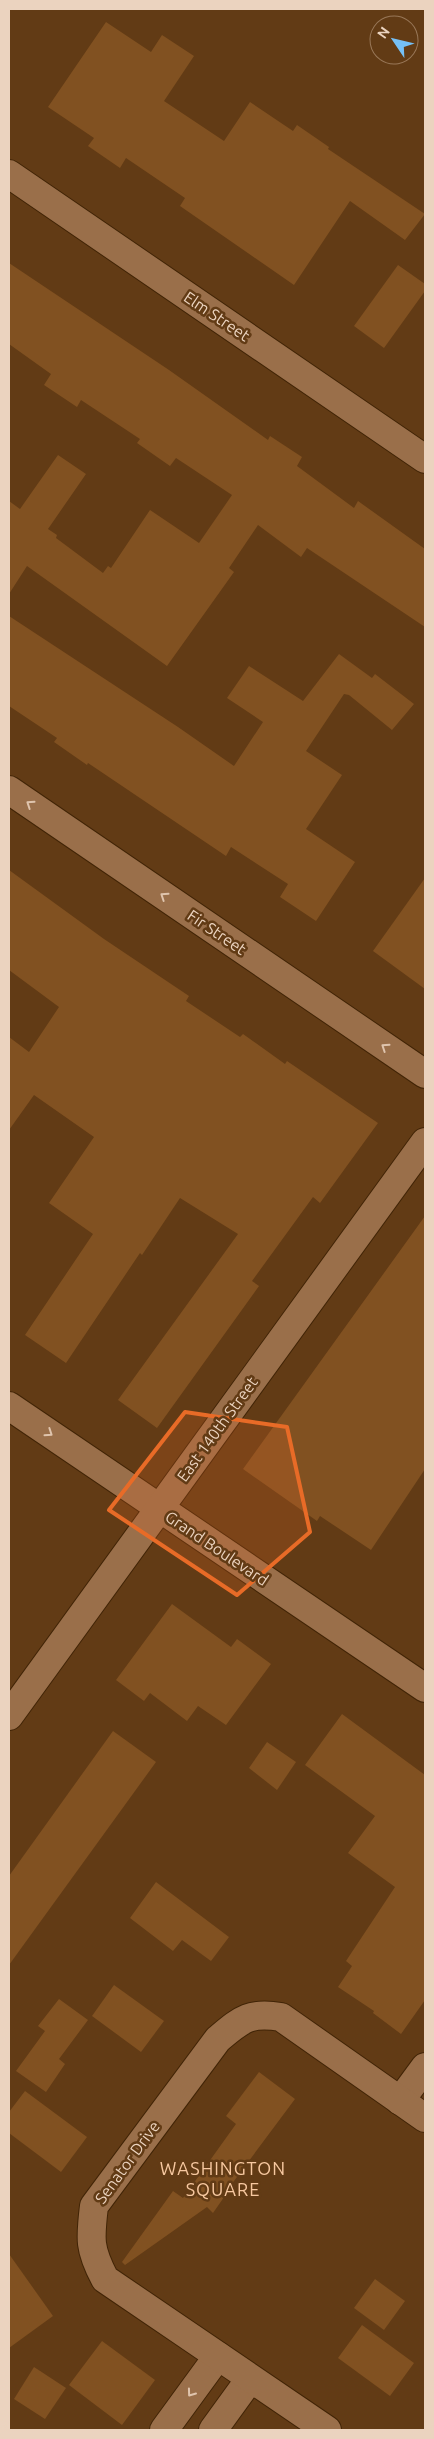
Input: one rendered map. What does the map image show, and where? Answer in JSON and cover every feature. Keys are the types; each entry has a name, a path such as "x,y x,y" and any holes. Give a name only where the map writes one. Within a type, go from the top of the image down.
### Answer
{"street":[{"name":"Elm Street","path":"9,174 425,459"},
{"name":"Fir Street","path":"9,790 425,1074"},
{"name":"East 140th Street","path":"9,1716 425,1142"},
{"name":"Grand Boulevard","path":"9,1406 425,1688"},
{"name":"Senator Drive","path":"327,2430 106,2279 97,2264 90,2238 94,2206 218,2038 236,2024 258,2014 281,2017 425,2118"},
{"path":"400,2101 425,2067"},
{"path":"164,2430 218,2356"},
{"path":"213,2430 250,2378"}],"highlighted area":[{"path":"185,1412 287,1427 310,1532 237,1595 109,1510"}],"building":[{"path":"106,22 151,52 162,35 194,56 164,101 224,141 250,102 293,131 297,125 329,147 328,149 425,214 405,240 350,201 294,285 180,206 185,198 126,158 120,168 88,146 94,138 48,107"},
{"path":"9,263 169,370 268,440 270,436 302,457 297,466 354,508 358,501 425,549 425,627 307,548 301,557 258,525 229,568 234,572 167,666 27,566 9,594 9,501 20,509 58,455 86,474 48,529 57,535 56,538 103,573 108,566 111,568 150,510 199,543 232,495 176,458 170,466 137,443 140,439 81,400 77,407 44,385 51,374 9,344"},
{"path":"398,265 425,284 425,291 384,348 354,326"},
{"path":"9,616 234,766 263,722 227,698 249,666 303,701 339,654 372,678 375,674 414,704 392,730 349,695 344,694 306,751 342,775 306,829 355,862 316,921 280,897 288,884 231,847 226,856 88,763 87,765 54,742 57,738 9,706"},
{"path":"9,870 104,939 189,996 186,1001 240,1037 243,1034 285,1064 287,1061 378,1123 320,1203 313,1197 252,1281 259,1286 157,1428 118,1400 238,1234 180,1198 142,1255 140,1253 66,1363 25,1335 93,1234 49,1203 94,1137 34,1095 9,1130 9,1037 29,1052 59,1007 9,970"},
{"path":"425,878 425,989 373,951"},
{"path":"425,1216 425,1469 371,1550 320,1516 317,1521 243,1469"},
{"path":"172,1604 231,1647 237,1639 271,1664 226,1725 198,1706 187,1721 150,1693 144,1701 116,1680"},
{"path":"342,1714 425,1775 425,2000 401,2034 373,2013 374,2011 338,1987 352,1966 346,1961 395,1887 348,1853 375,1816 305,1765"},
{"path":"113,1731 156,1762 9,1965 9,1876"},
{"path":"267,1742 296,1762 277,1790 249,1768"},
{"path":"156,1882 229,1937 211,1961 182,1940 173,1951 130,1918"},
{"path":"114,1985 164,2021 141,2052 92,2016"},
{"path":"59,1999 88,2020 59,2059 65,2064 46,2092 16,2071 45,2031 38,2026"},
{"path":"259,2072 295,2099 228,2189 213,2213 207,2207 125,2265 122,2262 173,2191 183,2198 236,2124 226,2116"},
{"path":"25,2091 87,2137 61,2172 9,2133 9,2112"},
{"path":"9,2254 53,2316 9,2348"},
{"path":"375,2279 405,2301 384,2330 354,2308"},
{"path":"362,2325 414,2363 390,2396 338,2358"},
{"path":"102,2341 155,2380 122,2425 69,2385"},
{"path":"34,2367 66,2388 45,2419 14,2399"}],"district":[{"name":"WASHINGTON SQUARE","path":"223,2179"}]}
